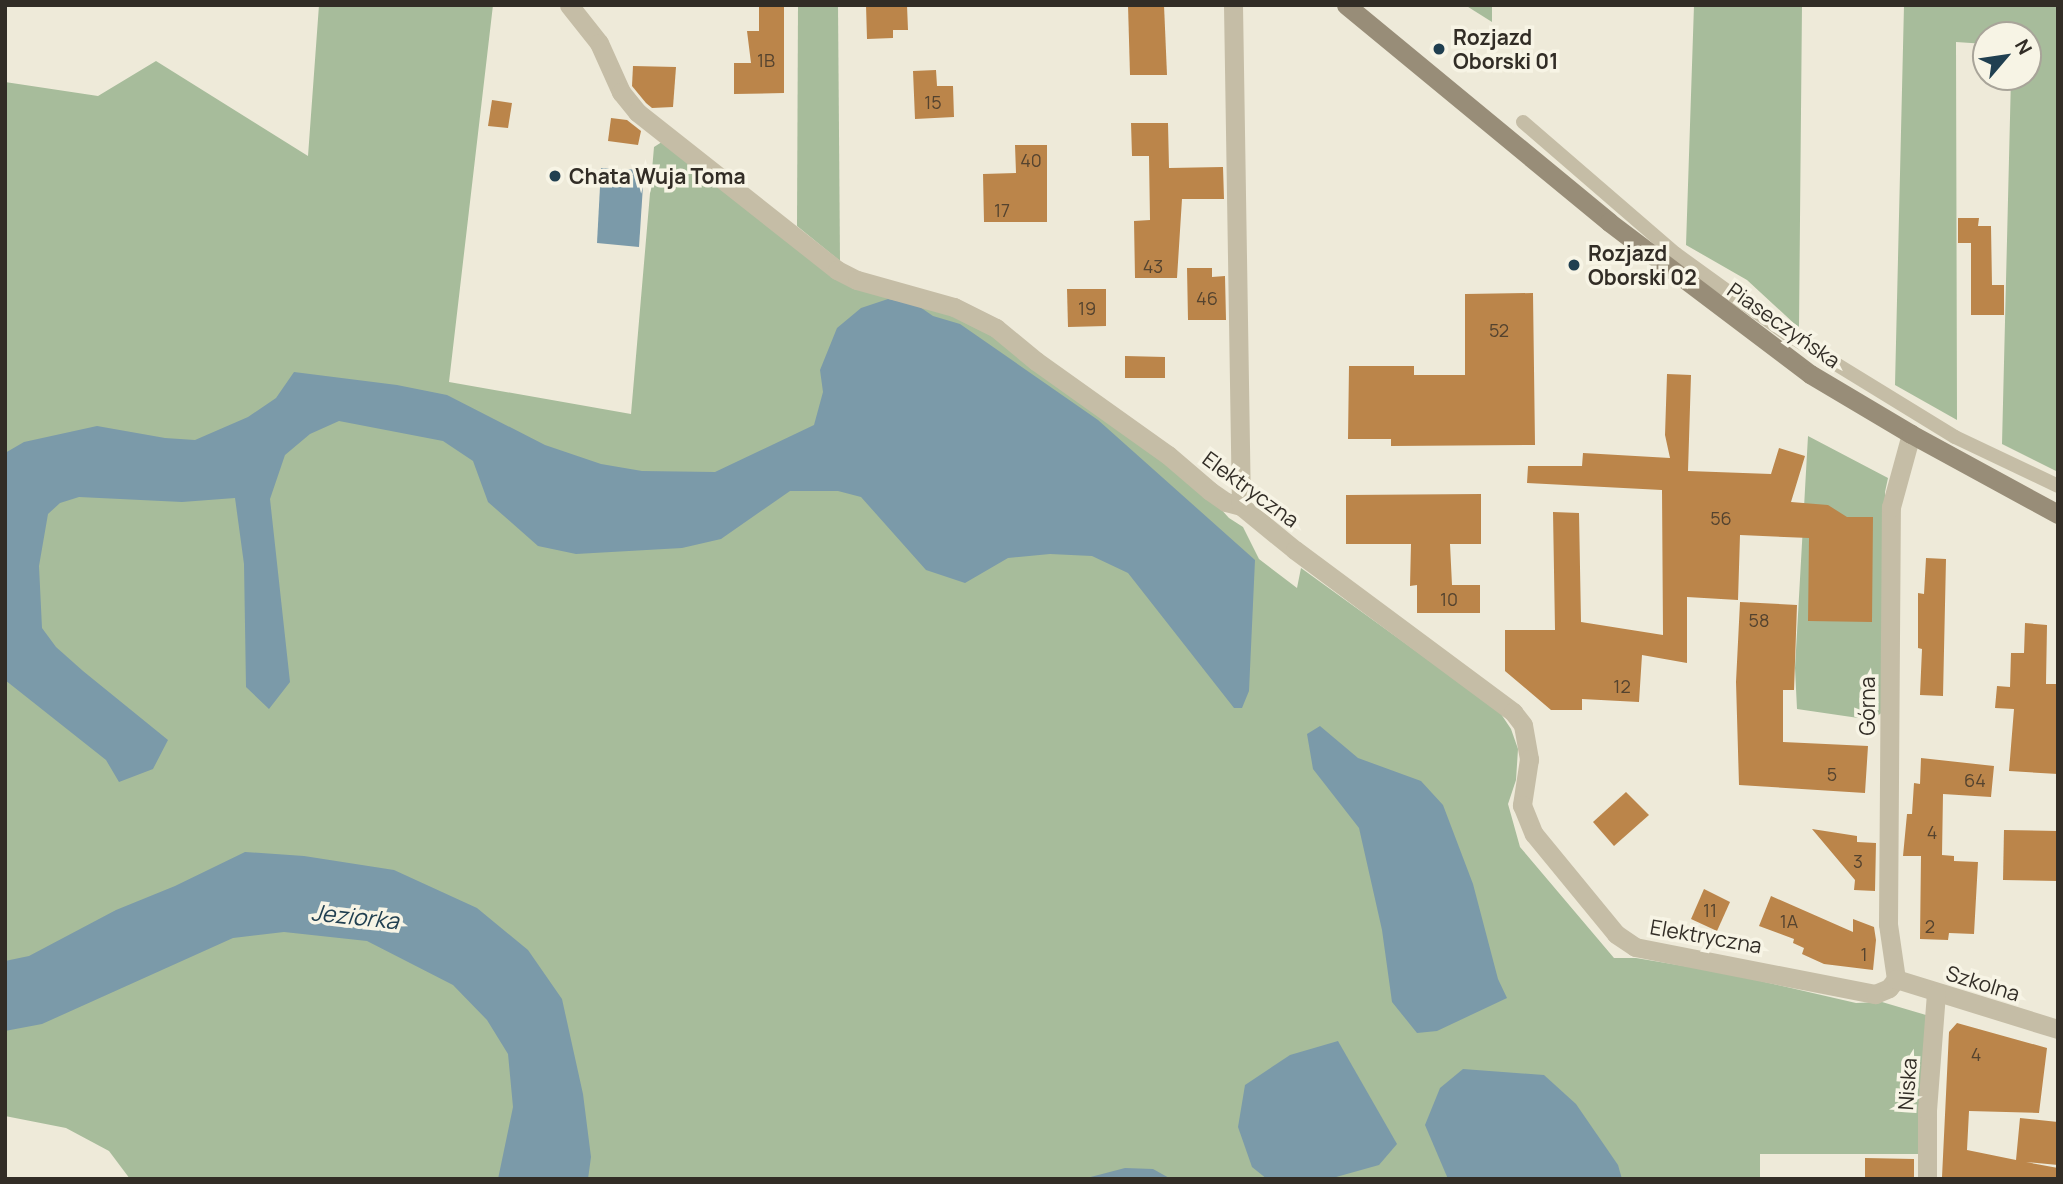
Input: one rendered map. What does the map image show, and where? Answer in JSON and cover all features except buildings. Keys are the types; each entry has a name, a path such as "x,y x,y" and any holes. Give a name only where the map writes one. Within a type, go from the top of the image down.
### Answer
{"main road":[{"name":"Piaseczyńska","path":"1346,5 1609,222 1743,326 1810,374 1911,434 2058,514"}],"street":[{"name":"Elektryczna","path":"569,5 599,43 621,92 637,112 837,270 857,280 973,314 1168,455 1218,496 1241,506 1295,550 1513,712 1523,725 1529,759 1522,805 1534,834 1616,934 1635,947 1875,994 1889,988 1896,979"},
{"path":"1233,5 1241,506"},
{"name":"Górna","path":"1896,979 1888,924 1891,507 1911,434"},
{"name":"Szkolna","path":"1896,979 2058,1029"},
{"name":"Niska","path":"1927,1179 1927,1110 1936,993"}],"lane":[{"path":"1523,122 1676,254 1787,334 1955,437 2058,486"}],"green space":[{"path":"319,5 493,5 449,382 631,414 654,147 665,140 841,277 986,324 1207,494 1229,518 1243,527 1259,559 1297,588 1301,568 1499,711 1511,729 1518,749 1516,780 1508,804 1520,847 1614,958 1636,958 1726,973 1856,1003 1882,1002 1926,1015 1919,1154 1760,1154 1760,1179 130,1179 109,1151 66,1128 5,1116 5,82 98,96 156,61 308,156"},
{"path":"798,5 838,5 840,261 797,226"},
{"path":"1465,5 1492,5 1492,22"},
{"path":"1694,5 1802,5 1799,328 1747,280 1686,245"},
{"path":"1904,5 2058,5 2058,472 2002,444 2011,91 2042,91 2042,21 1972,21 1972,43 1956,42 1957,420 1895,385"},
{"path":"1808,436 1888,478 1885,492 1884,711 1872,720 1797,709 1795,668"}],"water":[{"path":"601,168 644,170 639,247 597,243"},
{"path":"888,299 917,305 933,316 960,324 1098,420 1255,560 1249,691 1242,708 1234,708 1128,573 1092,556 1050,554 1008,558 965,583 926,570 861,497 838,491 790,491 721,539 682,548 576,554 538,546 488,502 473,461 443,441 339,421 310,434 285,455 270,499 290,682 269,709 246,687 244,564 235,498 182,502 79,497 60,503 48,514 39,566 42,628 56,647 83,671 168,740 153,769 119,782 106,760 5,680 5,453 24,442 97,426 165,438 195,440 248,417 276,398 294,372 397,385 447,395 545,445 601,464 642,471 715,472 814,425 823,392 820,370 837,328 861,308"},
{"path":"1320,726 1358,758 1421,781 1443,805 1473,884 1498,979 1507,998 1437,1031 1417,1033 1392,1002 1382,930 1359,828 1313,769 1307,734"},
{"name":"Jeziorka","path":"245,852 304,856 394,870 477,908 528,950 562,999 583,1094 591,1157 588,1179 498,1179 513,1107 508,1054 487,1020 453,985 367,941 284,932 233,938 42,1024 5,1031 5,961 29,956 116,910 175,886"},
{"path":"1338,1041 1397,1144 1379,1165 1329,1179 1267,1179 1252,1167 1238,1127 1245,1085 1290,1055"},
{"path":"1463,1069 1544,1075 1576,1104 1618,1165 1622,1179 1448,1179 1425,1125 1440,1088"},
{"path":"1125,1168 1153,1169 1171,1179 1083,1179"}],"place":[{"name":"Rozjazd Oborski 01","path":"1439,49"},
{"name":"Chata Wuja Toma","path":"555,176"},
{"name":"Rozjazd Oborski 02","path":"1574,265"}]}
